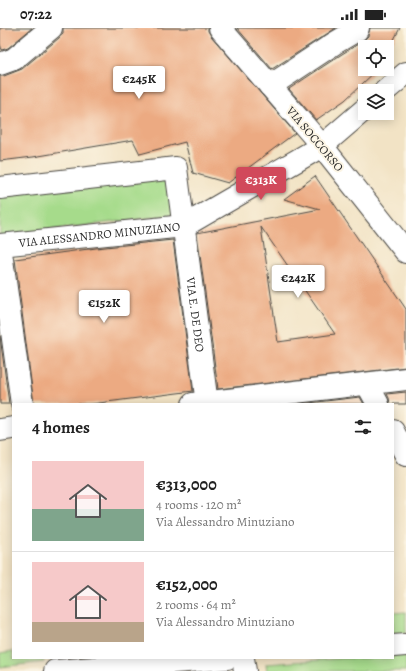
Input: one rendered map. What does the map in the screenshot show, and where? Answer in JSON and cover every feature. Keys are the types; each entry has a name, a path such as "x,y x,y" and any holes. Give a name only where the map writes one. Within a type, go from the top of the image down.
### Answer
{"street":[{"path":"0,64 14,59 51,28"},
{"name":"VIA SOCCORSO","path":"220,28 322,146 406,252"},
{"path":"270,86 358,28"},
{"path":"393,84 406,73"},
{"name":"VIA ALESSANDRO MINUZIANO","path":"0,245 184,226 322,146 358,115"},
{"name":"VIA E. DE DEO","path":"0,188 176,168 184,226 202,403"},
{"path":"0,245 22,403"},
{"path":"202,403 406,379"},
{"path":"367,384 377,403"},
{"path":"0,430 12,428"},
{"path":"394,433 406,455"},
{"path":"394,646 406,645"},
{"path":"56,659 57,671 214,659"},
{"path":"243,659 245,671"}],"green space":[{"path":"169,173 180,214 0,236 0,193"},
{"path":"406,612 406,633 394,634 394,613"},
{"path":"12,651 12,659 43,659 44,662 0,667 0,653"},
{"path":"406,653 406,671 267,671 266,664 333,659 394,659 394,654"}],"building":[{"path":"0,28 32,28 8,48 2,50 0,44"},
{"path":"63,28 208,28 211,36 295,133 228,183 193,173 185,142 140,154 133,140 0,161 0,76 4,76 22,69 59,38 63,33"},
{"path":"237,28 336,28 272,69"},
{"path":"370,28 400,28 394,40 364,40 368,36"},
{"path":"358,44 358,76 371,76 362,84 358,84 358,88 345,100 316,120 289,89"},
{"path":"315,176 406,309 406,367 218,389 197,233 320,209 284,199","holes":["261,227 335,334 278,342"]},
{"path":"173,240 193,391 99,403 34,403 15,259 96,248"},
{"path":"0,336 9,404 0,404"},
{"path":"406,392 406,404 390,403 387,394"},
{"path":"360,397 363,403 309,403"}]}
